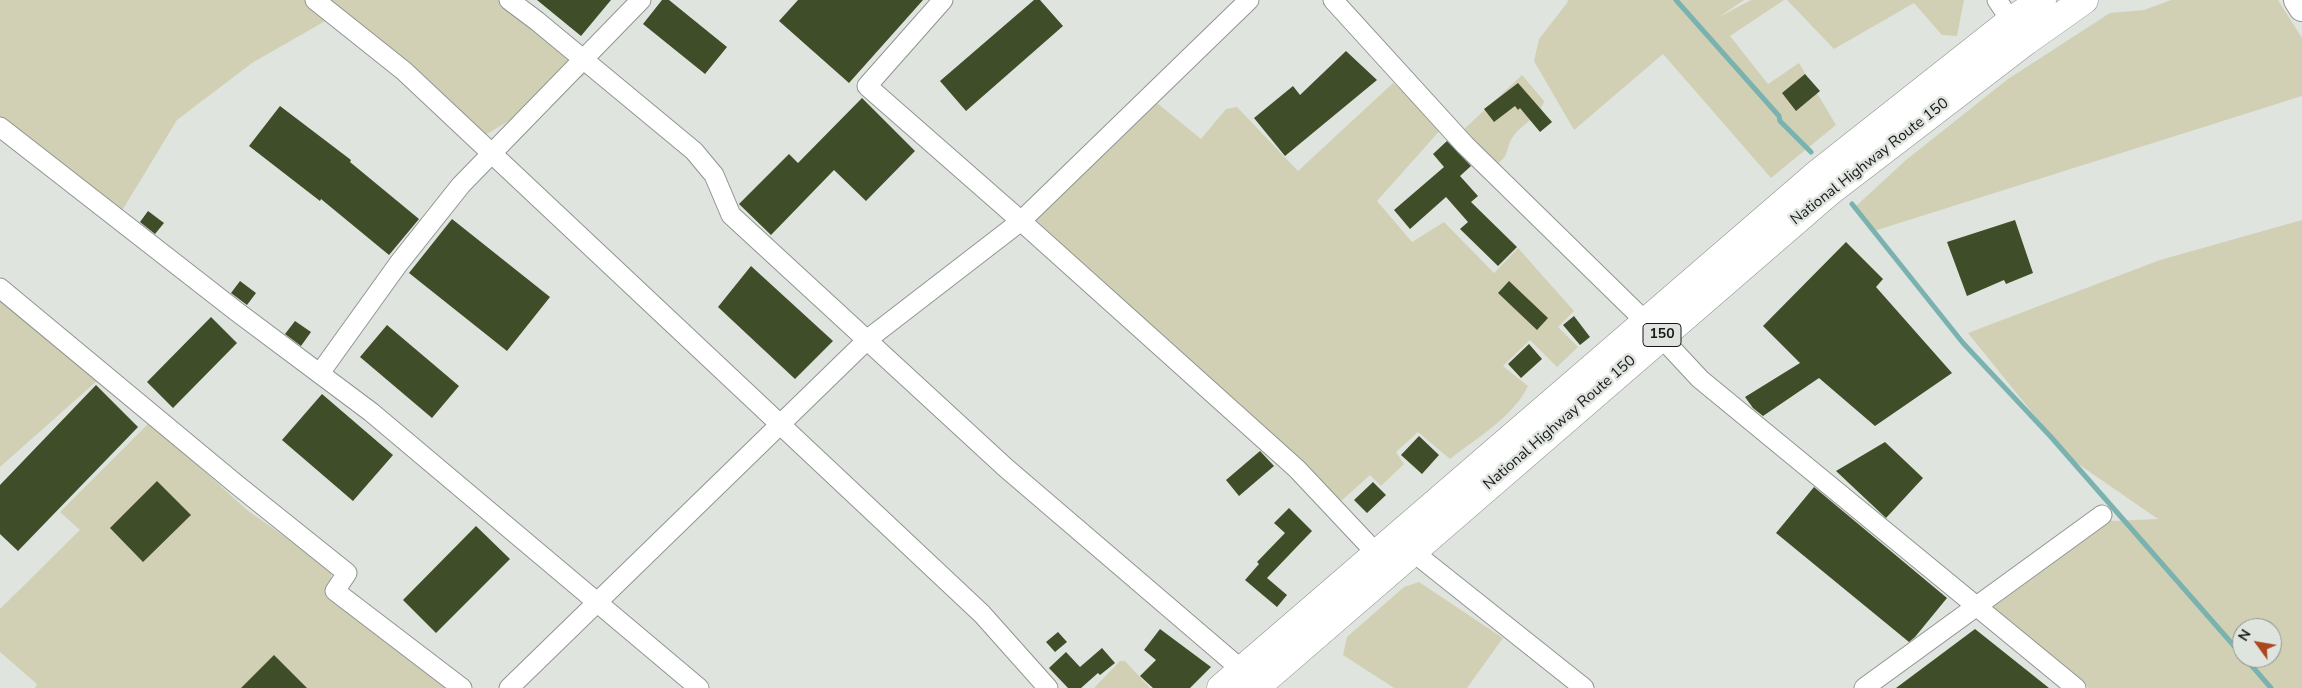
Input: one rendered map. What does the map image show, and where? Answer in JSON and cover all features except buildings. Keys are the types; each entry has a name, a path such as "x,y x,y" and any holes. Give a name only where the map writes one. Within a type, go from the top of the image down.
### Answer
{"highway":[{"name":"National Highway Route 150","path":"1221,688 1248,679 1412,552 1816,175 2004,11 2042,0"},
{"name":"National Highway Route 150","path":"1248,679 1377,554 1653,329 2026,41 2084,0"}],"street":[{"path":"315,0 404,71 982,614 1048,688"},
{"path":"509,0 537,20 694,151 714,175 731,215 868,339 1006,468 1248,679"},
{"path":"320,373 399,263 455,193 641,0"},
{"path":"943,0 867,86 1297,468 1377,554"},
{"path":"509,688 778,424 868,339 1021,221 1249,0"},
{"path":"1333,0 1465,145 1653,329 1700,379 2076,688"},
{"path":"2297,0 2302,8"},
{"path":"0,127 228,305 371,412 700,688"},
{"path":"0,288 236,484 347,573 335,591 462,688"},
{"path":"1864,688 2102,515"},
{"path":"1412,552 1584,688"}],"shaded area":[{"path":"0,0 498,0 585,75 477,140 334,16 252,63 177,120 117,219 0,121"},
{"path":"1568,0 1744,0 1719,17 1751,0 1784,0 1730,36 1768,84 1799,63 1836,125 1771,178 1663,54 1574,130 1534,61 1539,39"},
{"path":"1787,0 1964,0 1957,36 1942,35 1914,3 1834,49"},
{"path":"2171,0 2278,0 2302,38 2302,96 1874,231 1855,207 1906,160 2008,79 2110,13 2144,10"},
{"path":"1522,75 1544,101 1539,111 1515,134 1503,159 1493,166 1462,131"},
{"path":"1393,83 1443,127 1377,201 1412,242 1444,222 1494,273 1518,248 1574,311 1558,327 1578,347 1557,367 1530,340 1503,366 1528,386 1513,408 1494,426 1450,459 1418,432 1396,452 1404,464 1381,486 1370,475 1340,502 1035,219 1157,103 1201,139 1226,109 1237,107 1298,171"},
{"path":"2302,220 2302,688 2089,688 1992,608 2111,521 2158,519 2068,457 1968,333 2160,260"},
{"path":"0,294 98,380 0,467"},
{"path":"150,422 247,510 332,570 329,594 448,688 35,688 37,684 0,652 0,609 80,530 60,512"},
{"path":"1419,582 1503,638 1467,688 1394,688 1343,655 1347,637 1404,587"},
{"path":"1120,661 1125,661 1150,688 1094,688"}],"waterway":[{"path":"1676,0 1779,116 1780,121 1811,152"},
{"path":"1852,204 1963,343 2051,437 2232,644"},
{"path":"2254,668 2271,688"}]}
